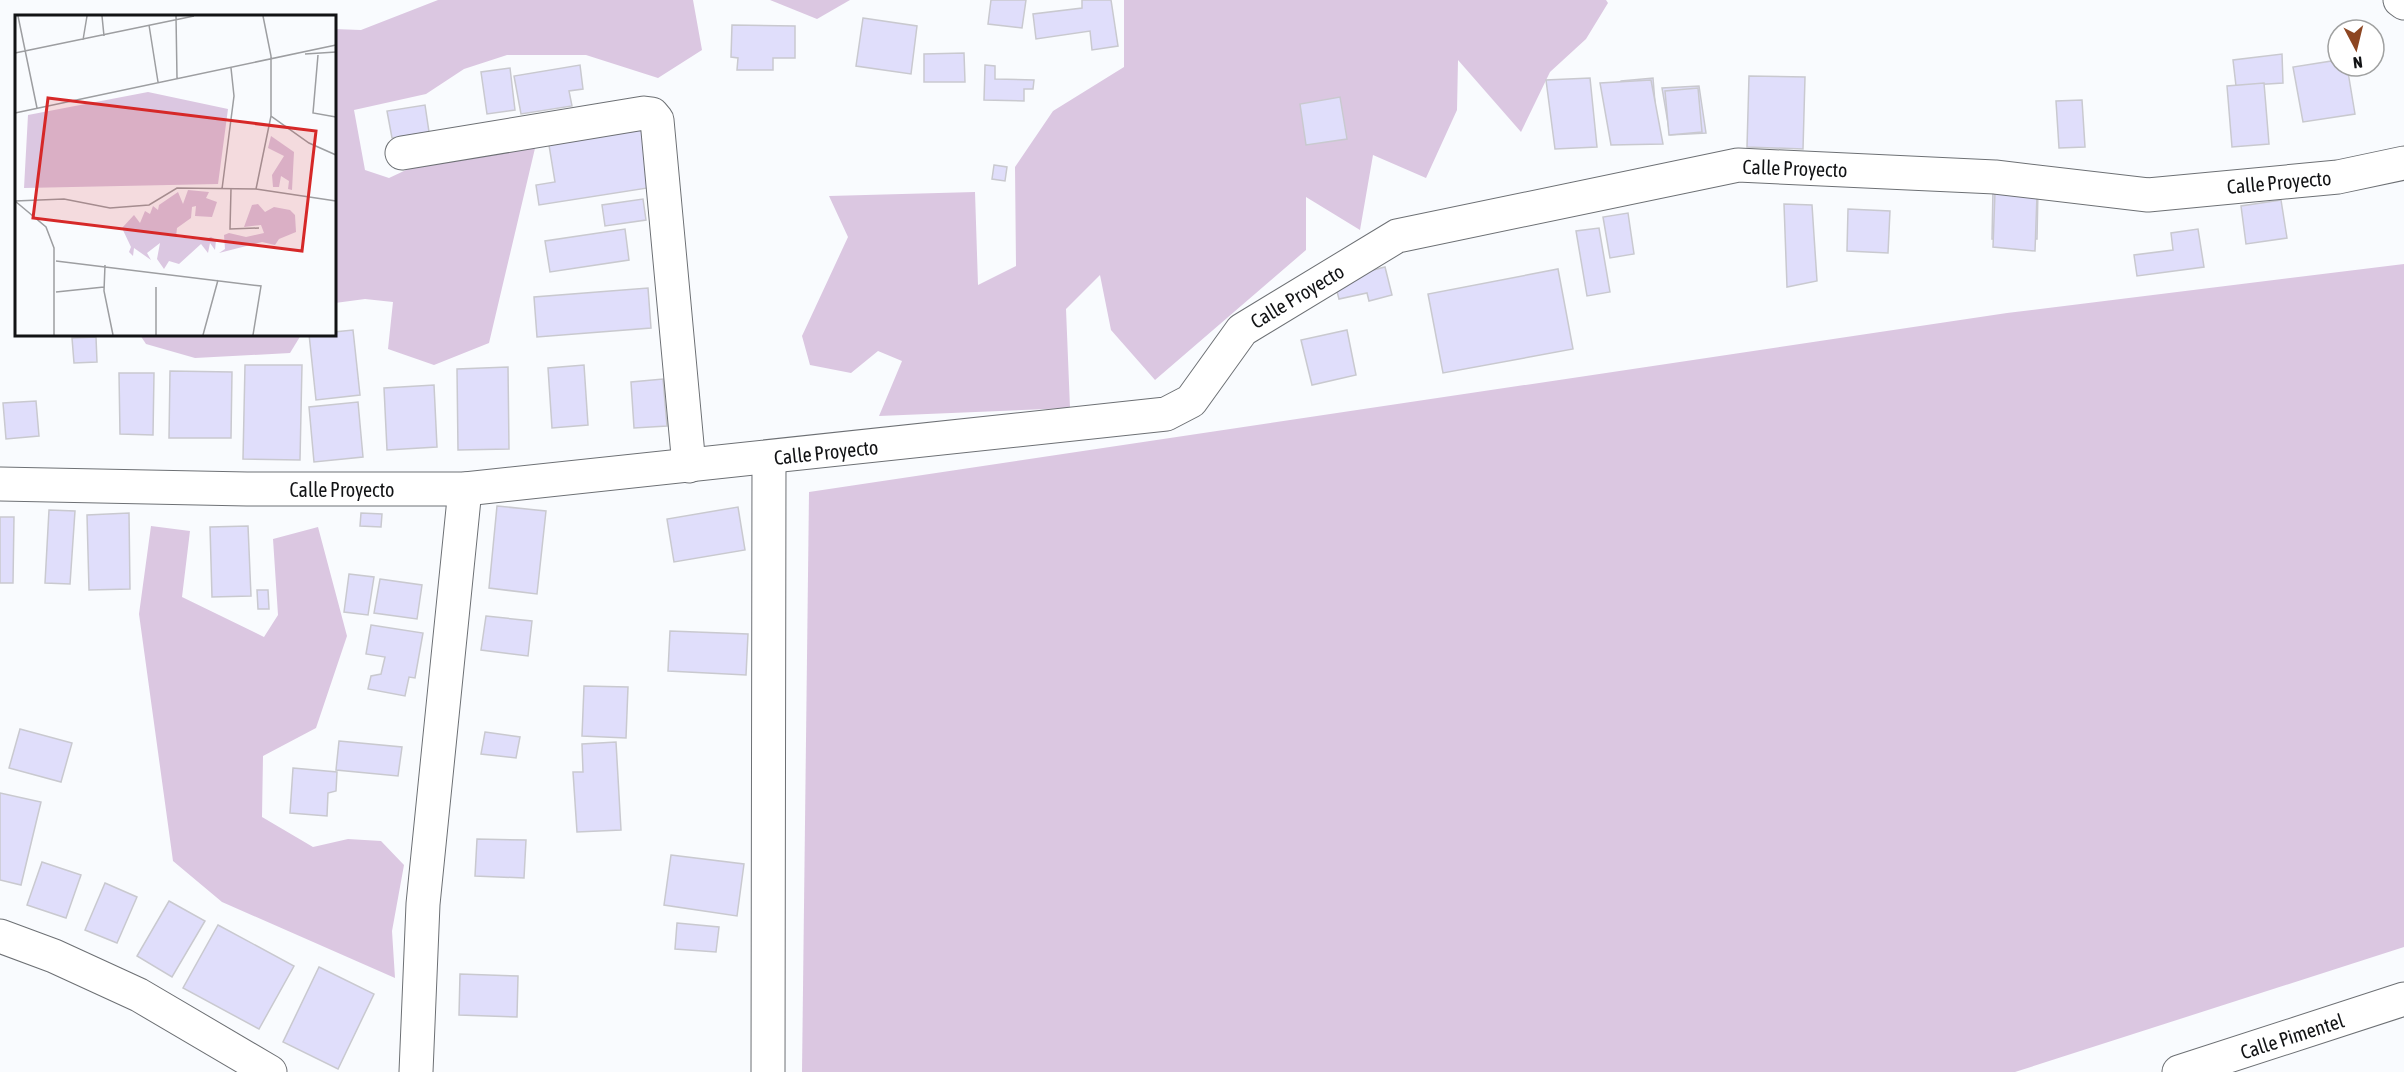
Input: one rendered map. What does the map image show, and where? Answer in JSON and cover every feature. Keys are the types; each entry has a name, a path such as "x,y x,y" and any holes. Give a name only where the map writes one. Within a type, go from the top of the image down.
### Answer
{"street":[{"path":"2400,0 2404,3"},
{"path":"402,153 644,113 652,114 657,120 689,466"},
{"name":"Calle Proyecto","path":"0,484 247,489 465,489 1166,414 1191,400 1242,330 1397,236 1738,165 1995,177 2148,195 2338,177 2404,163"},
{"path":"768,1072 769,458"},
{"path":"416,1072 423,904 465,489"},
{"path":"0,936 54,956 139,995 270,1072"},
{"name":"Calle Pimentel","path":"2179,1072 2404,999"}],"shaded area":[{"path":"438,0 693,0 702,50 658,78 586,55 507,55 464,69 426,94 354,110 365,170 389,178 421,163 506,153 536,144 489,343 434,365 388,349 393,302 365,299 336,303 336,29 361,30"},
{"path":"770,0 850,0 817,19"},
{"path":"1124,0 1606,0 1608,3 1586,39 1550,72 1521,132 1458,60 1457,110 1426,178 1373,155 1360,230 1306,197 1306,250 1155,380 1111,330 1100,275 1066,309 1070,408 879,416 902,361 878,351 851,373 810,365 802,336 848,237 829,196 975,192 978,285 1016,266 1015,167 1053,111 1124,67"},
{"path":"2404,264 2404,947 2015,1072 802,1072 809,492 2007,313"},
{"path":"141,336 300,336 290,353 195,358 146,344"},
{"path":"151,526 190,531 182,597 264,637 278,615 273,539 318,527 347,636 316,728 263,756 262,817 313,847 348,839 381,841 404,865 392,931 395,978 222,902 173,861 139,614"}],"building":[{"path":"991,0 1026,0 1022,28 988,24"},
{"path":"1082,0 1111,0 1118,46 1092,50 1090,31 1036,39 1033,14 1082,8"},
{"path":"863,18 917,26 911,74 856,66"},
{"path":"732,25 795,26 795,58 773,58 773,70 737,70 738,58 731,57"},
{"path":"964,53 965,82 924,82 924,54"},
{"path":"2282,54 2283,83 2236,86 2233,60"},
{"path":"2326,62 2326,78 2349,78 2355,114 2303,122 2293,67"},
{"path":"580,65 583,89 569,91 572,106 521,114 514,76"},
{"path":"985,65 995,66 995,79 1034,80 1033,89 1024,89 1024,101 984,100"},
{"path":"510,68 515,110 487,114 481,72"},
{"path":"1749,76 1805,77 1803,149 1747,147"},
{"path":"1590,78 1597,147 1555,149 1546,80"},
{"path":"1653,78 1658,140 1624,143 1622,126 1610,127 1607,88 1617,88 1621,81"},
{"path":"1651,80 1663,144 1611,145 1600,83"},
{"path":"2264,83 2269,144 2232,147 2227,86"},
{"path":"1699,86 1706,133 1670,135 1662,88"},
{"path":"1698,88 1702,132 1669,135 1665,91"},
{"path":"1340,97 1347,139 1306,145 1300,104"},
{"path":"2082,100 2085,147 2059,148 2056,101"},
{"path":"425,105 429,132 392,138 387,111"},
{"path":"644,124 654,187 539,205 536,185 555,182 548,139"},
{"path":"994,165 1007,167 1005,181 992,179"},
{"path":"1993,188 2038,189 2037,239 1992,239"},
{"path":"1995,192 2037,195 2035,251 1993,247"},
{"path":"643,199 646,220 605,226 602,205"},
{"path":"2281,200 2287,238 2246,244 2241,206"},
{"path":"1784,204 1812,205 1817,281 1787,287"},
{"path":"1848,209 1890,211 1888,253 1847,251"},
{"path":"1628,213 1634,254 1610,258 1603,217"},
{"path":"1599,228 1610,292 1587,296 1576,231"},
{"path":"625,229 629,260 550,272 545,241"},
{"path":"2198,229 2204,267 2137,276 2134,255 2173,250 2171,233"},
{"path":"1385,267 1392,295 1369,301 1367,293 1339,299 1334,280"},
{"path":"1558,269 1573,349 1443,373 1428,294"},
{"path":"648,288 651,328 537,337 534,297"},
{"path":"353,330 360,395 316,400 309,336 336,336 336,332"},
{"path":"1347,330 1356,375 1312,385 1301,340"},
{"path":"96,337 97,362 74,363 72,338"},
{"path":"245,365 302,365 300,460 243,459"},
{"path":"584,365 588,425 552,428 548,368"},
{"path":"508,367 509,449 458,450 457,369"},
{"path":"170,371 232,372 231,438 169,438"},
{"path":"119,373 154,373 153,435 120,434"},
{"path":"663,379 667,426 634,428 631,382"},
{"path":"434,385 437,447 387,450 384,388"},
{"path":"36,401 39,436 6,439 3,403"},
{"path":"358,402 363,457 314,462 309,407"},
{"path":"497,506 546,511 537,594 489,588"},
{"path":"738,507 745,550 674,562 667,519"},
{"path":"49,510 75,511 70,584 45,583"},
{"path":"129,513 130,589 89,590 87,515"},
{"path":"361,513 382,514 381,527 360,526"},
{"path":"0,517 14,517 13,583 0,583"},
{"path":"248,526 251,596 212,597 210,527"},
{"path":"349,574 374,577 368,615 344,612"},
{"path":"380,579 422,585 417,619 374,613"},
{"path":"257,590 268,590 269,609 258,609"},
{"path":"486,616 532,621 528,656 481,650"},
{"path":"371,625 423,633 415,678 409,677 405,696 368,689 371,676 381,674 385,657 366,654"},
{"path":"670,631 748,634 746,675 668,671"},
{"path":"584,686 628,687 626,738 582,736"},
{"path":"20,729 72,743 61,782 9,768"},
{"path":"485,732 520,737 516,758 481,754"},
{"path":"339,741 402,747 398,776 336,770"},
{"path":"616,742 621,830 577,832 573,772 583,772 582,744"},
{"path":"293,768 337,772 336,791 328,793 327,816 290,813"},
{"path":"0,793 41,802 21,885 0,880"},
{"path":"477,839 526,840 524,878 475,876"},
{"path":"671,855 744,864 737,916 664,905"},
{"path":"42,862 81,875 66,918 27,905"},
{"path":"105,883 137,897 117,943 85,930"},
{"path":"169,901 205,921 172,977 137,956"},
{"path":"677,923 719,927 716,952 675,949"},
{"path":"218,925 294,966 259,1029 183,988"},
{"path":"319,967 374,994 338,1069 283,1042"},
{"path":"460,974 518,976 517,1017 459,1015"}]}
